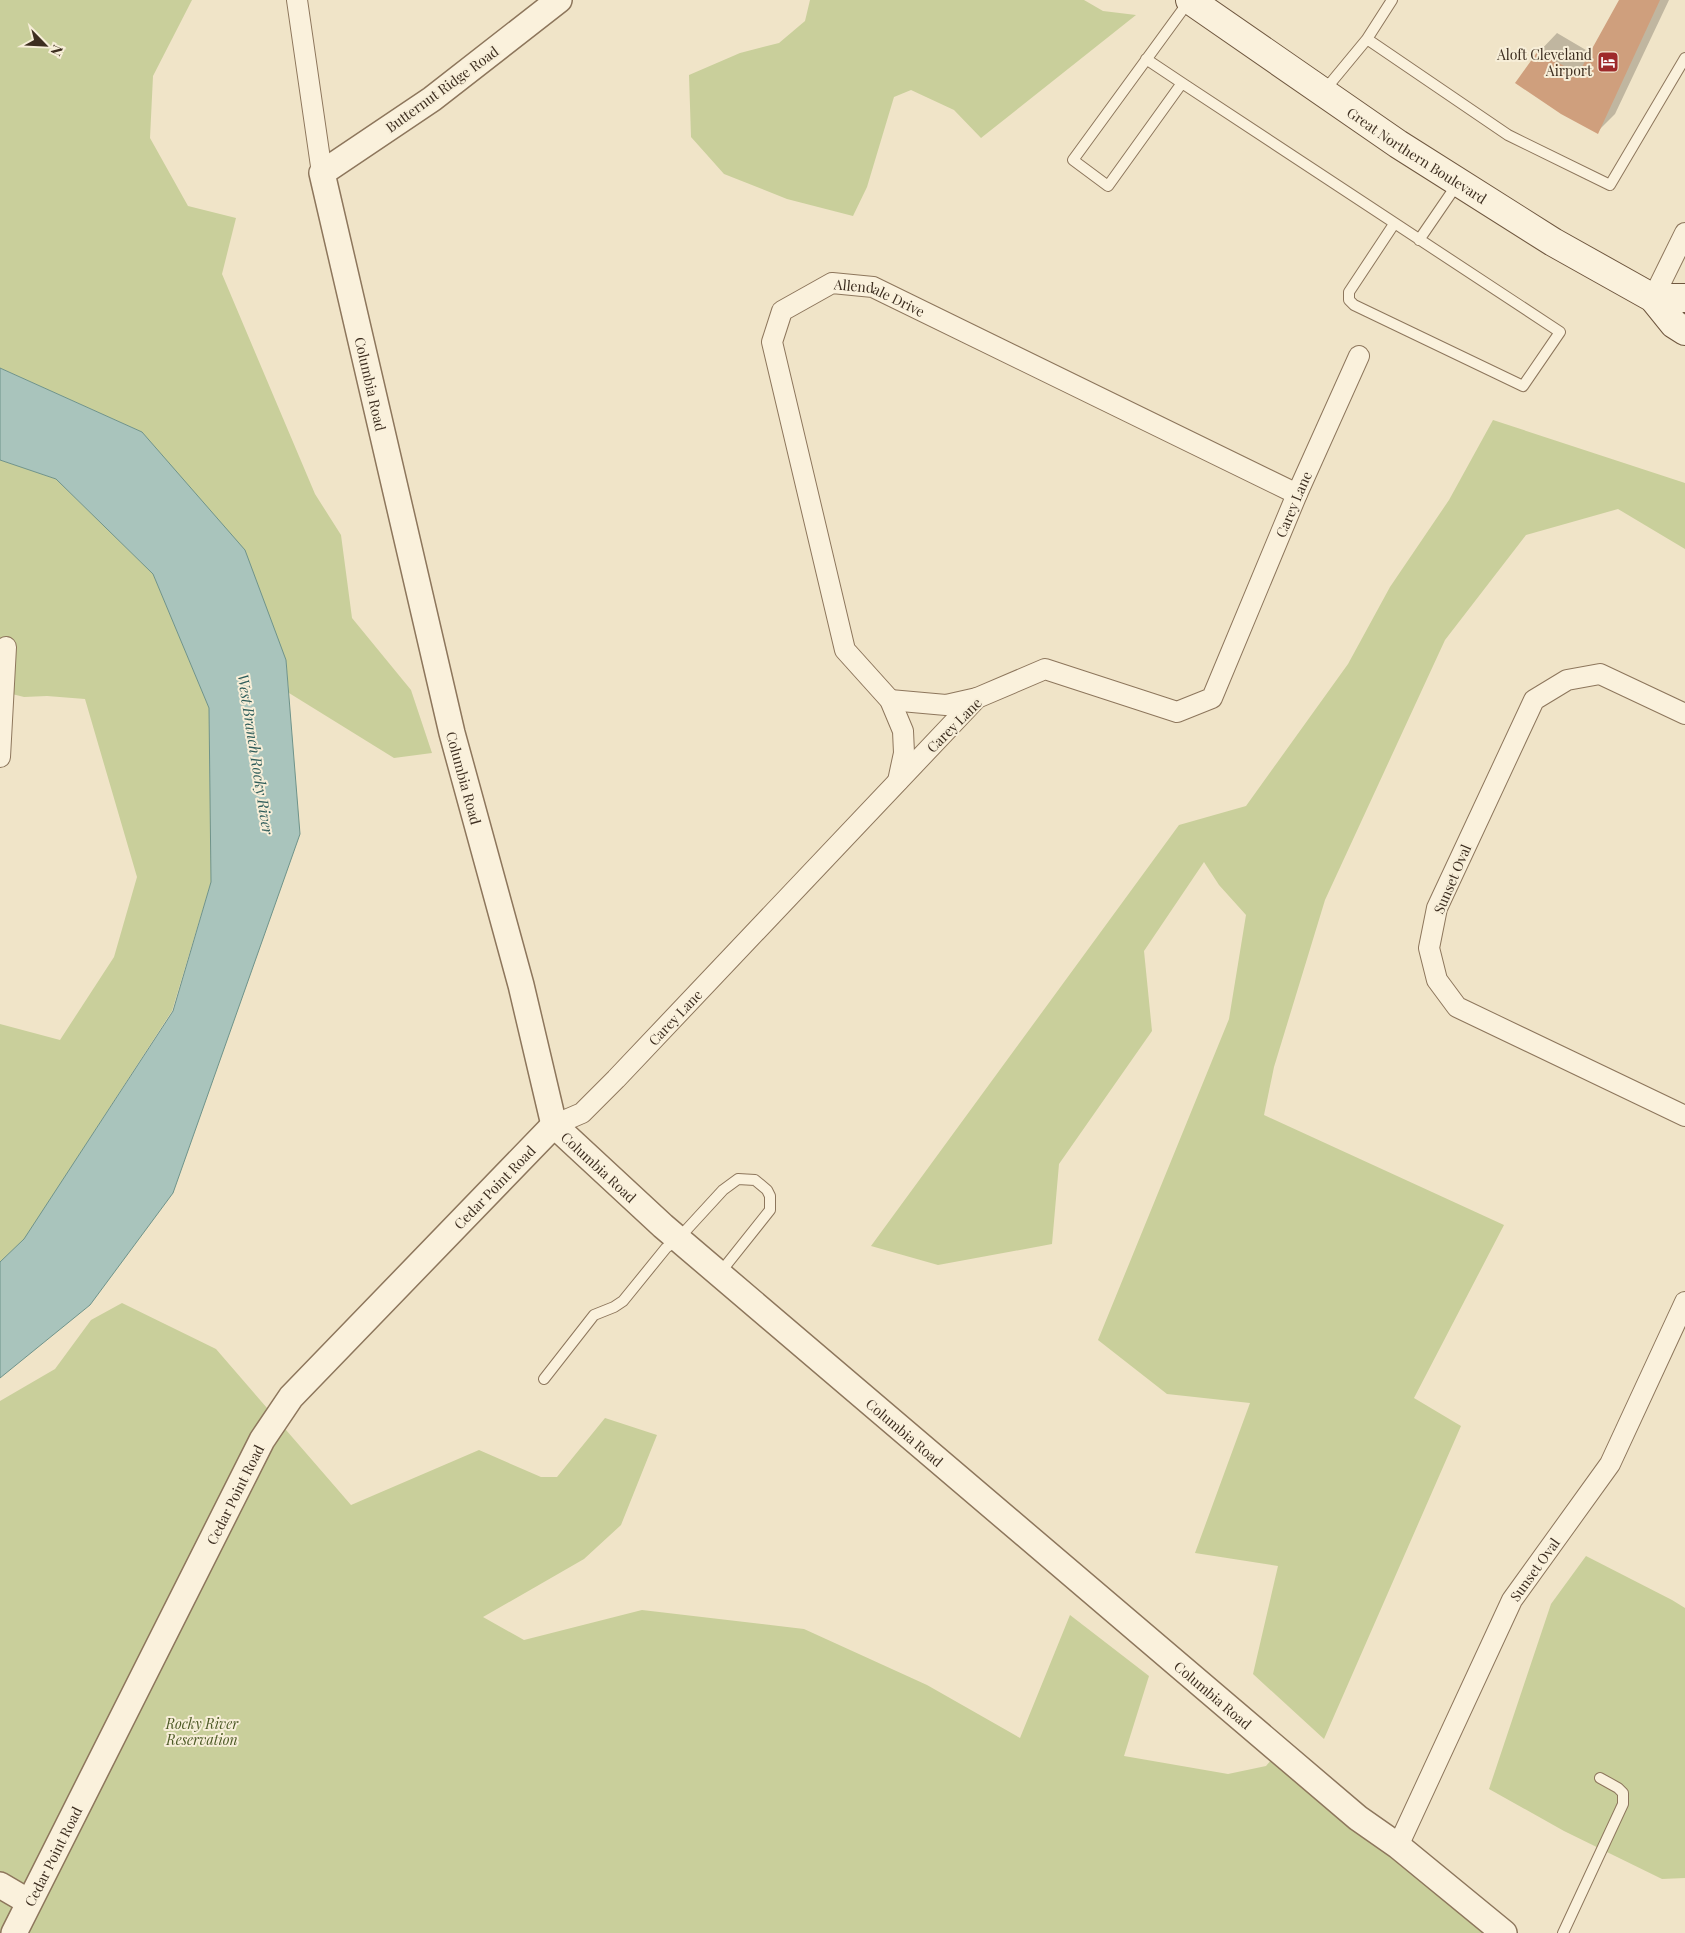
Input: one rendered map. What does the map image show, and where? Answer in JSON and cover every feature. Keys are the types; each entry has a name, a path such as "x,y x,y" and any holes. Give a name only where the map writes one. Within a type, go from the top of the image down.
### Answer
{"main road":[{"name":"Great Northern Boulevard","path":"1189,0 1398,144 1553,242 1653,298 1681,320"},
{"name":"Great Northern Boulevard","path":"1653,298 1685,298"}],"street":[{"name":"Columbia Road","path":"297,0 322,174 452,733 521,985 554,1125 678,1239 1358,1818 1398,1846 1504,1933"},
{"name":"Butternut Ridge Road","path":"322,174 432,99 559,0"},
{"path":"1653,298 1685,233"},
{"name":"Allendale Drive","path":"898,782 904,753 903,731 890,700 845,650 772,342 782,311 832,283 873,287 1297,494"},
{"name":"Carey Lane","path":"554,1125 582,1113 616,1080 977,698 1045,669 1178,712 1212,698 1297,494 1359,356"},
{"path":"0,756 6,647"},
{"name":"Sunset Oval","path":"1685,714 1600,674 1567,680 1534,700 1437,908 1429,948 1437,980 1457,1006 1685,1116"},
{"path":"890,700 946,705 977,698"},
{"name":"Cedar Point Road","path":"14,1933 262,1440 291,1397 554,1125"},
{"name":"Sunset Oval","path":"1398,1846 1512,1600 1610,1464 1685,1302"},
{"path":"0,1885 30,1902"}],"lane":[{"path":"1182,83 1108,186 1073,160 1189,0"},
{"path":"1324,92 1367,39 1392,0"},
{"path":"1367,39 1508,135 1610,185 1685,58"},
{"path":"1146,59 1560,332 1523,386 1354,305 1349,300 1349,292 1394,224"},
{"path":"1420,240 1459,183"},
{"path":"544,1379 594,1315 623,1301 666,1248 678,1239 732,1183 738,1179 749,1179 761,1184 770,1196 770,1210 719,1274"},
{"path":"1563,1933 1622,1804 1623,1793 1600,1778"}],"green space":[{"path":"0,0 192,0 153,76 150,138 188,206 236,218 222,274 315,494 341,535 352,618 411,690 432,753 394,758 289,693 286,660 142,432 0,368"},
{"path":"810,0 1084,0 1103,11 1136,15 981,138 954,110 911,90 894,97 867,187 853,216 787,199 724,174 691,137 689,75 740,53 779,43 805,21"},
{"path":"1493,420 1685,483 1685,549 1618,509 1526,535 1445,640 1325,900 1274,1067 1264,1115 1504,1225 1414,1398 1461,1426 1324,1739 1253,1674 1278,1566 1195,1553 1250,1403 1167,1394 1098,1340 1229,1019 1246,915 1219,885 1204,862 1144,951 1152,1031 1059,1164 1052,1244 938,1265 871,1246 1179,825 1246,806 1348,664 1390,587 1449,500"},
{"path":"0,460 56,479 153,574 209,708 211,882 172,1011 24,1240 0,1262 0,1024 60,1040 114,957 137,877 85,699 47,696 24,697 0,691"},
{"name":"Rocky River Reservation","path":"122,1303 216,1349 351,1505 479,1450 541,1477 557,1477 605,1418 657,1435 621,1525 584,1559 483,1617 524,1640 642,1610 804,1629 927,1685 1020,1738 1070,1615 1149,1676 1124,1756 1228,1774 1266,1766 1279,1751 1497,1933 0,1933 0,1401 55,1369 91,1320"},
{"path":"1586,1556 1685,1608 1685,1878 1662,1879 1564,1831 1489,1789 1551,1604"}],"water":[{"name":"West Branch Rocky River","path":"0,368 142,432 245,550 286,660 300,834 173,1193 90,1305 0,1378 0,1262 24,1239 173,1011 211,882 209,708 153,574 56,479 0,460"}],"building":[{"name":"Aloft Cleveland Airport","path":"1619,0 1660,0 1598,134 1561,114 1515,83 1538,51 1578,74"}],"place":[{"name":"Aloft Cleveland Airport","path":"1608,62"}]}
